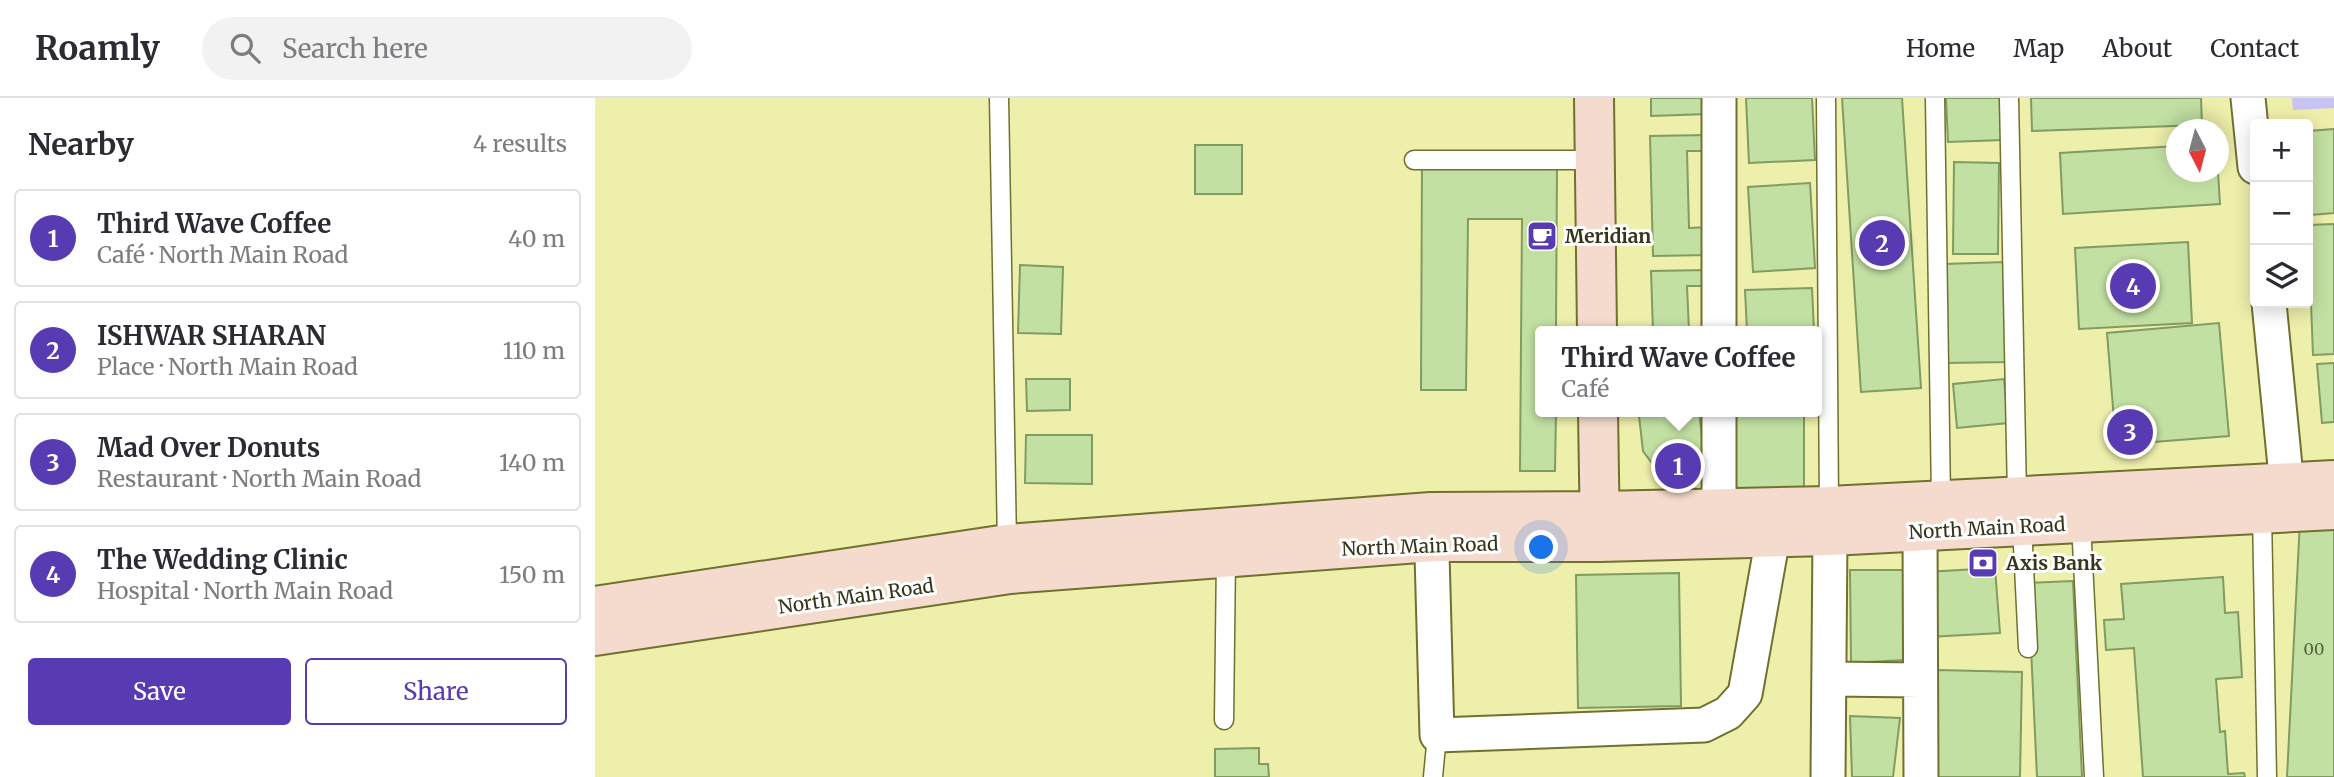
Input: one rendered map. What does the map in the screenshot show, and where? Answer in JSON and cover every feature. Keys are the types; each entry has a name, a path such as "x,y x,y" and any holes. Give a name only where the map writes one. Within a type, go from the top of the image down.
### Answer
{"main road":[{"path":"1594,98 1597,326"},
{"path":"1598,417 1600,526"},
{"name":"North Main Road","path":"595,606 1007,544 1431,527 1600,526 1773,537 1829,521 1941,500 2081,523 2280,503 2334,480"},
{"name":"North Main Road","path":"1600,526 1719,508 1920,532 2020,511 2280,503 2334,510"},
{"name":"North Main Road","path":"595,636 1010,574 1226,557 1431,527"}],"street":[{"path":"1719,326 1720,98"},
{"path":"2248,98 2250,119"},
{"path":"2269,308 2280,503"},
{"path":"1719,417 1719,508"},
{"path":"1828,777 1829,521"},
{"path":"1431,527 1437,736 1704,725 1728,713 1745,694 1773,537"},
{"path":"1920,532 1921,777"},
{"path":"1829,679 1920,680"}],"lane":[{"path":"999,98 1007,544"},
{"path":"1826,98 1829,521"},
{"path":"1935,98 1941,500"},
{"path":"2009,98 2020,511 2028,648"},
{"path":"1413,160 1594,160"},
{"path":"2267,777 2280,503"},
{"path":"2081,523 2094,777"},
{"path":"1224,720 1226,557"},
{"path":"1433,777 1437,736"}],"shaded area":[{"path":"2292,98 2334,98 2334,108 2293,110"}],"building":[{"path":"1651,98 1707,98 1708,114 1651,116"},
{"path":"1746,98 1812,98 1815,160 1749,163"},
{"path":"1842,98 1902,98 1921,388 1861,392"},
{"path":"1946,98 2002,98 2003,140 1948,142"},
{"path":"2031,98 2201,98 2202,119 2166,119 2166,126 2032,131"},
{"path":"2334,129 2334,213 2313,215 2313,131"},
{"path":"1707,135 1707,151 1687,151 1689,228 1709,227 1710,255 1653,256 1650,136"},
{"path":"1195,145 1242,145 1242,194 1195,194"},
{"path":"2166,147 2166,182 2219,182 2220,204 2063,214 2060,153"},
{"path":"1954,162 1999,163 1998,254 1953,254"},
{"path":"1422,163 1557,164 1556,326 1535,326 1535,417 1556,417 1555,471 1520,471 1522,219 1468,219 1466,390 1421,390"},
{"path":"1810,183 1815,268 1753,272 1748,187"},
{"path":"2334,224 2334,354 2313,355 2313,225"},
{"path":"2188,242 2192,323 2079,329 2075,248"},
{"path":"2006,262 2009,362 1947,363 1944,264"},
{"path":"1020,265 1063,267 1061,334 1018,333"},
{"path":"1708,270 1708,286 1687,286 1689,326 1653,326 1651,271"},
{"path":"1812,288 1814,326 1747,326 1745,290"},
{"path":"2219,323 2229,436 2116,445 2107,333"},
{"path":"2334,363 2334,422 2322,423 2317,364"},
{"path":"1026,379 1070,379 1070,410 1027,411"},
{"path":"2004,379 2008,423 1957,428 1953,384"},
{"path":"1639,417 1700,417 1706,473 1663,478 1643,451"},
{"path":"1728,417 1804,417 1804,491 1729,491"},
{"path":"1026,435 1092,435 1092,484 1025,483"},
{"path":"2300,520 2334,522 2334,777 2287,777"},
{"path":"1995,568 2000,633 1929,637 1925,572"},
{"path":"1850,570 1903,570 1904,660 1851,663"},
{"path":"1679,573 1681,706 1578,708 1576,575"},
{"path":"2223,577 2225,613 2238,612 2242,677 2216,679 2220,732 2225,731 2228,774 2244,773 2245,777 2143,777 2134,648 2106,650 2104,620 2124,619 2121,584"},
{"path":"2073,581 2082,777 2037,777 2028,583"},
{"path":"1937,670 2022,672 2020,777 1936,777"},
{"path":"1850,716 1900,718 1893,777 1852,777"},
{"path":"1259,748 1259,764 1268,764 1269,777 1215,777 1215,749"}],"place":[{"name":"Meridian","path":"1542,236"},
{"name":"ISHWAR SHARAN","path":"1882,243"},
{"name":"The Wedding Clinic","path":"2133,286"},
{"name":"Mad Over Donuts","path":"2130,432"},
{"name":"Third Wave Coffee","path":"1678,466"},
{"name":"Axis Bank","path":"1983,563"}]}
